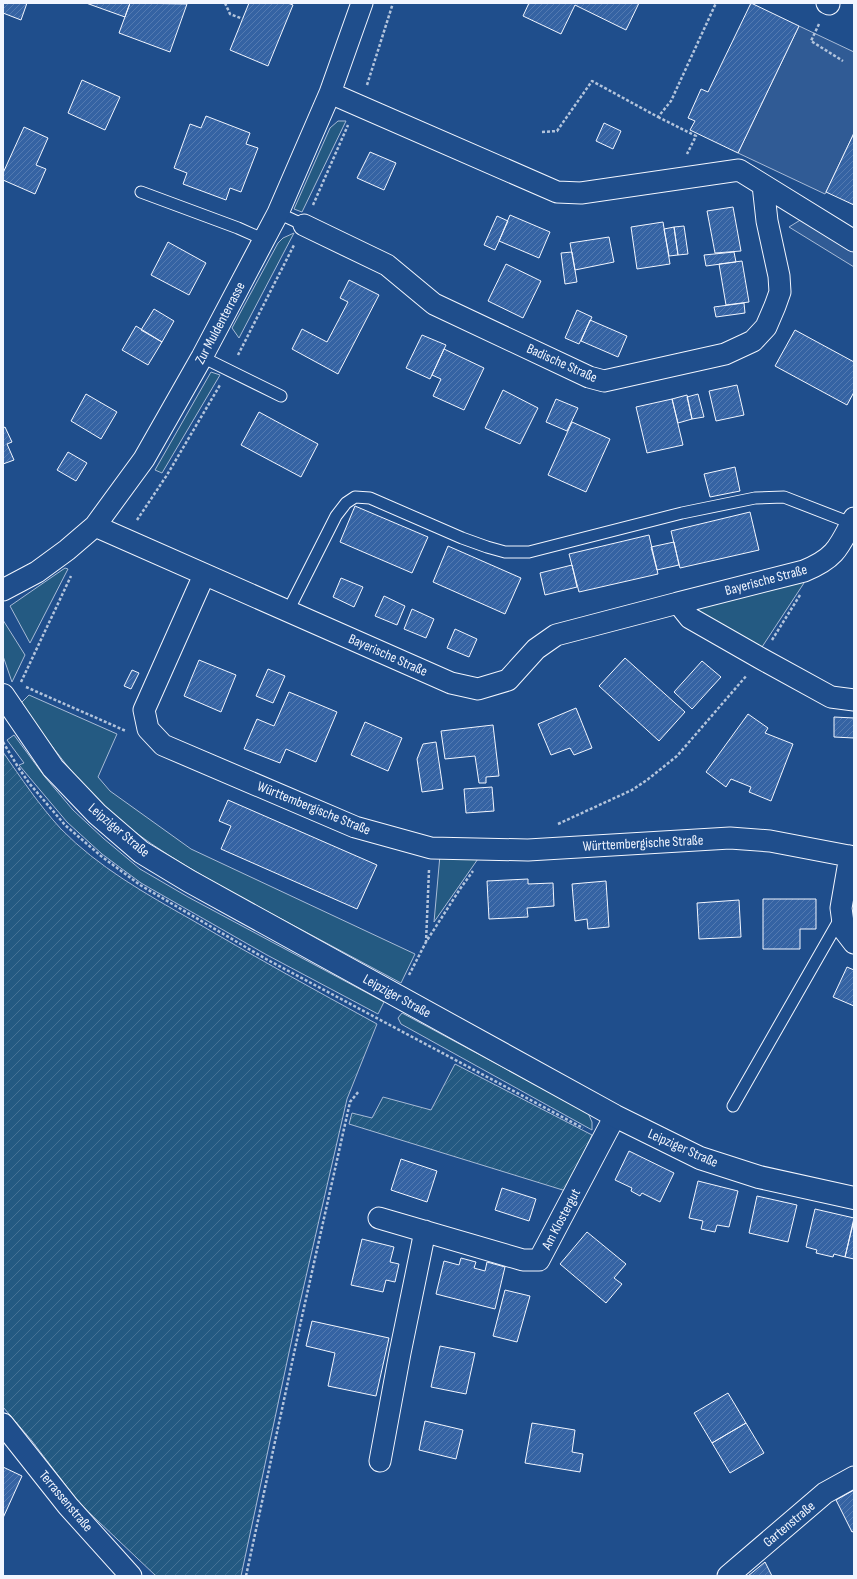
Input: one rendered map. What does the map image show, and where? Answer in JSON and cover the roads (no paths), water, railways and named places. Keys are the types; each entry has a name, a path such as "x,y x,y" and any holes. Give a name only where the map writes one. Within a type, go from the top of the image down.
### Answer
{"main road":[{"name":"Leipziger Straße","path":"7,709 53,768 96,814 141,852 196,885 615,1116 700,1158 759,1177 854,1198"}],"street":[{"name":"Zur Muldenterrasse","path":"3,590 38,572 95,526 144,459 202,357 278,213 330,93 362,3"},
{"path":"330,93 557,192 581,193 739,170 854,241"},
{"name":"Badische Straße","path":"304,225 387,265 434,304 589,377 604,381 725,354 753,341 766,327 780,292 779,276 767,220 762,185"},
{"name":"Bayerische Straße","path":"95,526 451,683 478,689 508,680 536,649 556,635 804,571 820,564 830,557 843,541 853,521"},
{"name":"Württembergische Straße","path":"204,575 144,710 148,729 163,745 355,827 431,848 528,850 730,838 770,841 852,856 841,908 844,930 854,943"},
{"path":"678,603 690,618 760,658 831,696 854,700"},
{"name":"Am Klostergut","path":"379,1218 523,1260 539,1260 615,1116"},
{"path":"380,1461 425,1231"},
{"name":"Terrassenstraße","path":"3,1424 68,1506 131,1576"},
{"name":"Gartenstraße","path":"728,1576 825,1493 854,1477"}],"lane":[{"path":"141,192 238,228 265,240"},
{"path":"278,213 304,225"},
{"path":"202,357 281,396"},
{"path":"288,611 336,516 346,503 355,496 370,498 462,538 505,552 529,552 682,513 755,498 784,497 853,521"},
{"path":"733,1106 842,915"}]}
